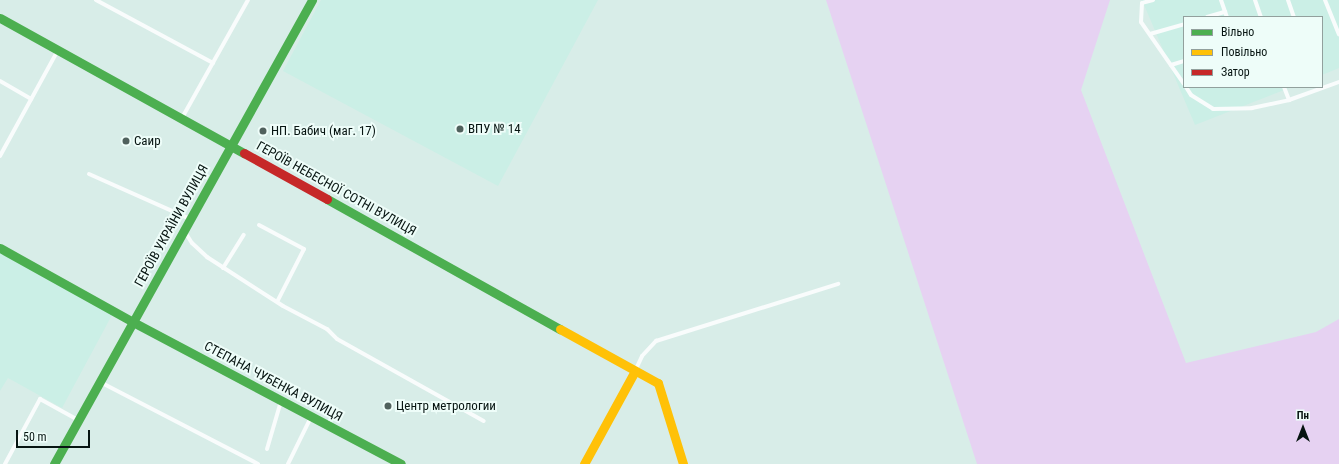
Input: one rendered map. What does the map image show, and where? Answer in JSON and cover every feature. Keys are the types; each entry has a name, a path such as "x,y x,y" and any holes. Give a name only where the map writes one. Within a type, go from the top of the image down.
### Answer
{"street":[{"name":"ГЕРОЇВ УКРАЇНИ ВУЛИЦЯ","path":"54,464 312,0"},
{"name":"ГЕРОЇВ НЕБЕСНОЇ СОТНІ ВУЛИЦЯ","path":"0,18 658,383 683,464"},
{"name":"СТЕПАНА ЧУБЕНКА ВУЛИЦЯ","path":"0,248 133,322 401,464"},
{"path":"584,464 635,371"}],"lane":[{"path":"96,0 213,63"},
{"path":"182,118 248,0"},
{"path":"1153,0 1142,3 1140,22 1150,34 1183,83"},
{"path":"1221,0 1227,16"},
{"path":"1255,0 1260,16"},
{"path":"1288,0 1294,16"},
{"path":"1325,0 1339,34"},
{"path":"1211,16 1225,12"},
{"path":"1150,34 1183,24"},
{"path":"0,156 58,50"},
{"path":"1171,65 1183,61"},
{"path":"0,81 31,99"},
{"path":"1323,88 1339,82"},
{"path":"1187,88 1191,95 1213,109 1252,108 1289,100 1322,88"},
{"path":"1284,88 1289,100"},
{"path":"89,174 190,219"},
{"path":"259,225 304,249 277,302"},
{"path":"184,230 192,244 223,268 277,302 327,329 337,340 484,421"},
{"path":"223,268 244,235"},
{"path":"635,371 642,356 656,341 838,284"},
{"path":"100,382 258,464"},
{"path":"5,464 40,399 78,421"},
{"path":"267,449 281,400"},
{"path":"288,464 311,416"}],"shaded area":[{"name":"ВПУ № 14","path":"321,0 598,0 498,186 283,71"},
{"path":"826,0 1110,0 1081,90 1186,363 1316,332 1339,319 1339,464 977,464"},
{"path":"1142,0 1339,0 1339,68 1323,75 1323,16 1183,16 1183,88 1289,88 1195,125"},
{"path":"0,252 112,315 62,408 8,378 0,391"}],"traffic: fast":[{"path":"54,464 312,0"},
{"path":"0,18 244,153"},
{"path":"327,199 560,329"},
{"path":"0,248 133,322 401,464"}],"traffic: slow":[{"path":"560,329 658,383 683,464"},
{"path":"584,464 635,371"}],"traffic: jam":[{"path":"244,153 327,199"}],"place":[{"name":"ВПУ № 14","path":"460,129"},
{"name":"НП. Бабич (маг. 17)","path":"263,131"},
{"name":"Саир","path":"126,141"},
{"name":"Центр метрологии","path":"388,406"}]}
